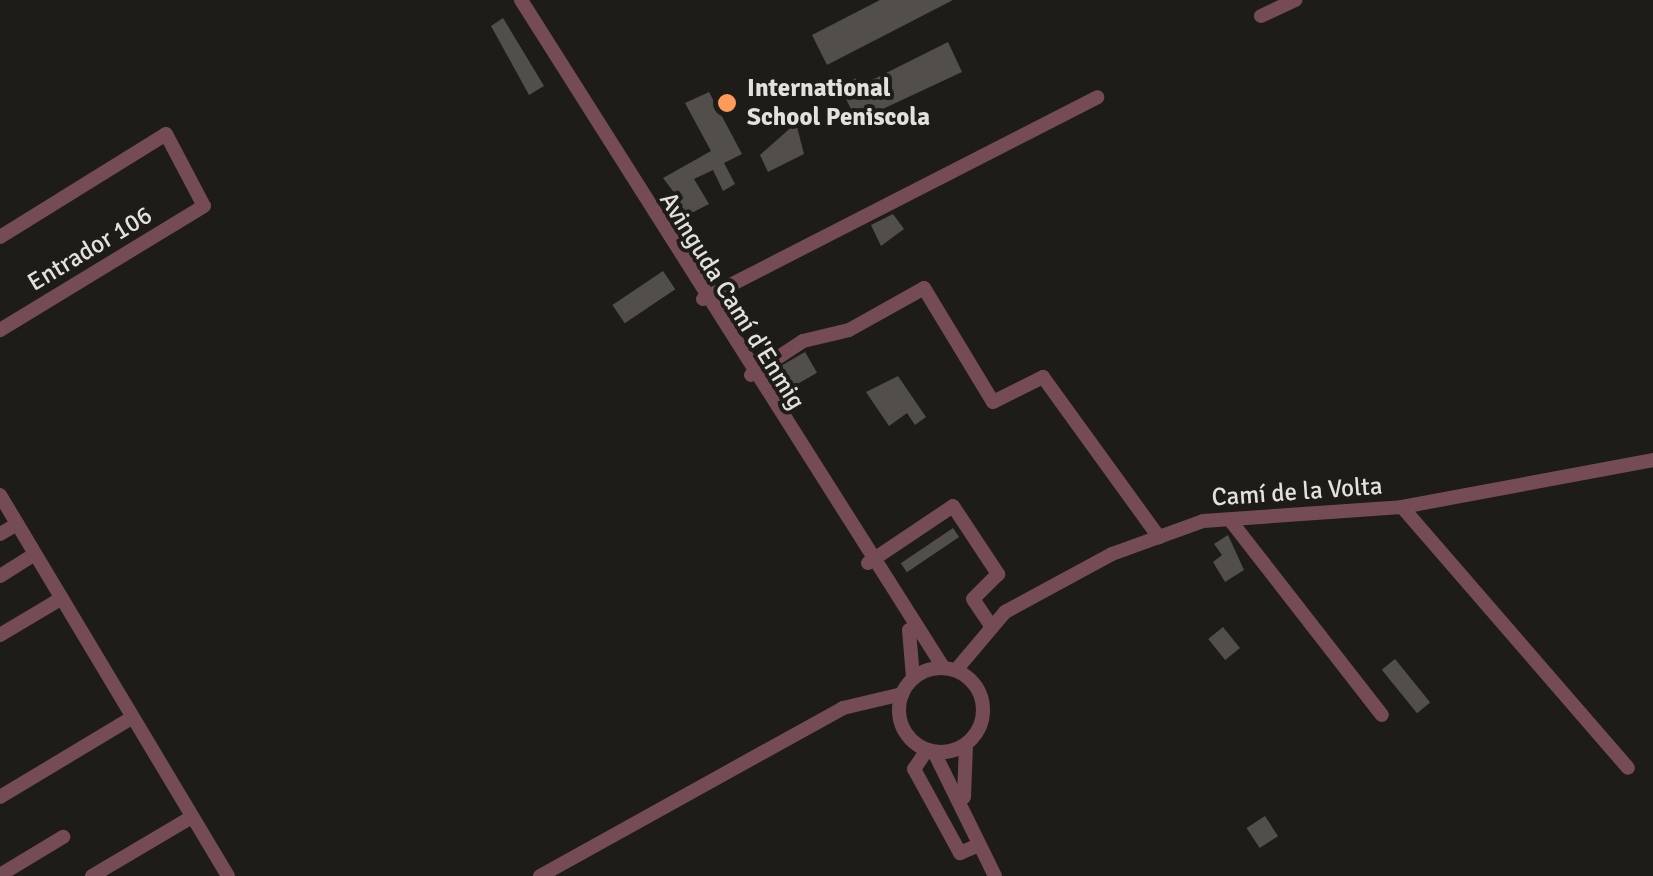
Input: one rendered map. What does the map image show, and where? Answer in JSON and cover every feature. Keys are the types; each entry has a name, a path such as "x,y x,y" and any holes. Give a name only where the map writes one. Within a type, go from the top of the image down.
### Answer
{"street":[{"name":"Avinguda Camí d'Enmig","path":"520,0 907,624 949,668"},
{"path":"1261,16 1296,0"},
{"path":"703,299 1098,98"},
{"name":"Entrador 106","path":"0,237 166,134 204,206 0,330"},
{"path":"751,375 803,341 849,330 924,288 993,402 1043,377 1159,536"},
{"name":"Camí de la Volta","path":"949,668 989,622 1159,536 1230,520 1402,507 1653,460"},
{"path":"0,495 128,720 228,876"},
{"path":"868,562 953,506 998,574 973,599 989,622"},
{"path":"1402,507 1628,768"},
{"path":"1230,520 1382,715"},
{"path":"0,534 16,524"},
{"path":"0,576 35,554"},
{"path":"0,635 62,598"},
{"name":"Avinguda Camí d'Enmig","path":"907,624 913,678"},
{"path":"964,798 966,744 981,725 971,679 974,643"},
{"path":"899,718 902,694 913,678 949,668 971,679"},
{"path":"540,876 870,701 902,694"},
{"path":"870,701 899,718 931,751 964,798 979,845 995,876"},
{"path":"0,798 128,720"},
{"path":"966,744 931,751 914,769 960,853 979,845"},
{"path":"92,876 190,818"},
{"path":"0,875 63,837"}],"building":[{"path":"880,0 953,0 827,65 812,35"},
{"path":"503,18 544,86 529,95 491,26"},
{"path":"948,42 962,72 857,121 840,87 856,78 860,86"},
{"path":"709,92 742,154 724,163 735,184 723,191 713,170 694,179 709,204 674,222 662,202 676,195 663,178 711,151 685,103"},
{"path":"796,123 804,154 768,172 760,155"},
{"path":"893,214 904,229 881,246 871,225"},
{"path":"663,271 675,289 625,323 612,305"},
{"path":"805,352 817,373 781,393 769,373"},
{"path":"898,376 926,417 915,425 907,413 889,426 866,392"},
{"path":"953,528 959,537 907,572 901,563"},
{"path":"1228,535 1244,570 1225,582 1213,562 1222,555 1214,544"},
{"path":"1223,627 1240,648 1225,660 1208,639"},
{"path":"1395,659 1430,703 1417,713 1382,670"},
{"path":"1265,816 1278,836 1260,848 1247,828"}],"place":[{"name":"International School Peniscola","path":"727,103"}]}
